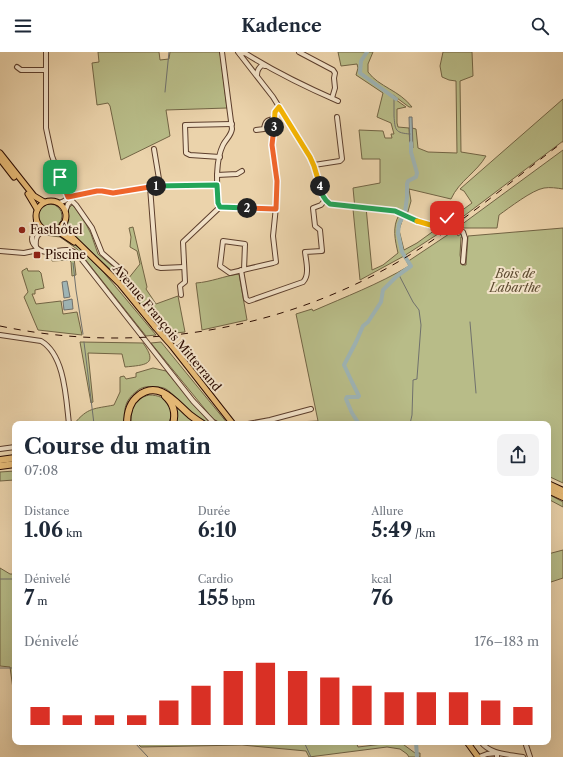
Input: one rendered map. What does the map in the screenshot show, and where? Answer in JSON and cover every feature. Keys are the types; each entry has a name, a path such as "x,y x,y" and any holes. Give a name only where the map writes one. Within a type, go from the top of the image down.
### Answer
{"highway":[{"path":"128,421 128,412 131,403 142,393 156,391 166,393 190,416 198,421"},
{"path":"156,391 171,403 175,412 174,421"},
{"path":"0,460 12,458"},
{"path":"0,467 12,465"},
{"path":"0,467 12,468"},
{"path":"551,485 563,491"},
{"path":"551,491 563,497"}],"main road":[{"path":"0,153 34,196 44,202"},
{"path":"0,159 32,199 37,209"},
{"path":"49,201 59,203 66,216 64,224 56,230 45,230 41,228 36,221 37,209 44,202 49,201"},
{"name":"Avenue François Mitterrand","path":"64,224 72,237 120,284 172,346 231,421"},
{"name":"Avenue François Mitterrand","path":"56,230 83,248"},
{"path":"469,745 479,757"}],"street":[{"path":"46,52 46,128 52,156 70,199 89,222 102,253 125,273"},
{"path":"220,207 218,203 217,175 223,145 232,133 222,52"},
{"path":"299,52 333,70 335,73 335,88 332,98"},
{"path":"239,53 245,53 266,66 312,90 338,100"},
{"path":"239,53 257,75 279,107 310,157 322,195 330,204 395,211 428,225 434,226 447,218 453,222"},
{"path":"257,75 259,67 262,65 266,66"},
{"path":"17,67 21,70 45,70"},
{"path":"279,107 275,112 272,145 277,181 273,236 276,262 258,266 242,270 230,273 220,266 222,242 245,244 242,270 246,299 249,301 303,282 306,279 307,273 305,252 322,251 320,230 315,226 313,208 321,205 325,200"},
{"path":"314,166 340,161 342,159 337,117"},
{"path":"256,130 264,129 264,123 267,120 274,119"},
{"path":"220,157 190,156 186,152 185,125 232,124"},
{"path":"154,149 160,185"},
{"path":"217,175 237,174 242,172"},
{"path":"59,203 75,196 102,191 113,193 160,185 217,185"},
{"path":"150,187 157,268 184,266"},
{"path":"65,212 70,199"},
{"path":"181,295 180,286 184,282 183,242 220,207 276,209"},
{"path":"14,253 29,250 31,248 32,239 37,227 36,221"},
{"path":"37,249 37,237 40,232 45,230"},
{"path":"458,230 463,232 464,237 463,262"},
{"path":"32,239 34,246 45,252 69,250 73,251 79,256 193,400 212,421"},
{"path":"0,251 14,253 29,252 37,249"},
{"path":"0,335 41,341 47,344 60,364 69,421"},
{"path":"264,421 311,409"},
{"path":"0,449 12,447"},
{"path":"483,745 497,755"},
{"path":"526,745 530,757"},
{"path":"479,757 487,754 497,755 501,752 523,757"}],"green space":[{"path":"98,52 159,52 160,60 169,59 170,52 220,52 227,108 166,110 170,136 121,160 110,106 108,103 97,105 92,63 99,62"},
{"path":"338,52 373,52 368,64 368,72 378,81 401,96 412,107 409,107 393,95 392,97 406,107 397,109 397,123 398,127 409,128 410,148 412,148 412,128 416,129 418,148 428,152 457,153 456,81 442,77 440,66 443,52 472,52 473,76 460,81 461,152 486,156 454,193 451,199 409,189 411,201 407,215 366,207 372,270 383,265 398,253 395,238 395,224 399,215 403,218 399,230 404,250 435,230 438,234 404,256 360,280 353,209 355,209 353,188 380,183 380,159 362,159 359,130 383,131 385,138 392,138 391,134 394,134 391,123 377,117 383,93 356,75 358,68 357,64 341,66"},
{"path":"563,99 563,141 456,222 453,217 472,203 464,191 460,189"},
{"path":"563,150 563,189 544,188 539,189 527,196 499,215 497,228 464,228 461,225"},
{"path":"50,204 55,205 61,211 61,221 55,227 50,228 45,227 39,221 38,216 39,211 45,205"},
{"path":"72,205 86,224 98,254 128,279 140,264 137,251 130,247 131,237 129,228 133,227 147,287 146,289 156,304 178,296 185,332 166,334 111,270 68,230 67,213"},
{"name":"Bois de Labarthe","path":"563,228 563,483 551,477 551,421 318,421 296,314 312,309 313,311 398,273 409,266 407,262 455,230 458,236 461,234 465,237 461,237 460,255 462,265 466,265 468,236"},
{"path":"46,233 65,238 78,247 100,268 156,335 146,336 77,249 60,237 45,235"},
{"path":"70,254 73,255 74,258 76,275 72,276 71,262 69,260 52,261 52,258"},
{"path":"27,268 28,271 39,271 41,273 44,288 35,290 35,294 32,294 36,304 61,301 63,314 77,312 82,335 38,330 24,297 28,292 22,271"},
{"path":"239,274 247,320 202,330 196,283"},
{"path":"80,342 143,343 148,350 150,360 138,366 125,367 122,354 88,353 93,402 91,403"},
{"path":"161,342 226,421 216,421 213,419 151,343"},
{"path":"153,368 166,371 208,421 202,421 198,419 166,389 160,387 149,387 139,390 127,402 125,421 76,421 83,414 96,408 114,405 120,392 120,377 124,376 126,379 136,377 136,373"},
{"path":"149,395 161,397 169,403 171,407 170,421 131,421 132,410 136,402"},
{"path":"179,407 195,421 175,421 176,409"},
{"path":"12,471 12,480 0,481 0,472"},
{"path":"551,496 563,502 563,507 551,501"},
{"path":"563,550 563,578 551,582 551,553"},
{"path":"0,568 12,574 12,682 10,667 0,666"},
{"path":"139,745 242,745 141,747"},
{"path":"242,745 357,745 358,747 375,745 404,745 415,753 420,753 420,757 409,757 400,749 387,747 309,757 306,751"}],"shaded area":[{"path":"409,117 412,117 413,148 410,148"},
{"path":"67,281 70,297 64,298 62,282"},
{"path":"72,299 73,309 64,310 63,301"}],"waterway":[{"path":"165,92 169,52"},
{"path":"367,52 361,61 360,73 396,99"},
{"path":"394,99 396,128 401,133 410,134"},
{"path":"357,421 346,399 347,397 359,396 344,365 363,326 368,322 381,302 383,290 397,276 411,266 402,252 398,233 399,224 405,212 407,184 408,181 416,177 417,173 411,152 411,143"},
{"path":"73,263 83,334"},
{"path":"399,275 413,302 419,310 421,325 417,379 413,380 411,421"},
{"path":"470,322 476,393"},
{"path":"84,342 94,421"},
{"path":"0,579 12,579"},
{"path":"0,668 12,668"},
{"path":"137,745 148,757"},
{"path":"305,745 311,757"},
{"path":"416,745 417,757"}],"tunnel":[{"path":"453,222 458,229"}],"railway":[{"path":"0,326 52,334 104,338 156,337 208,330 258,319 308,304 357,284 424,246 465,218 563,142"}],"place":[{"name":"Fasthôtel","path":"22,230"},
{"name":"Piscine","path":"37,255"}],"route":[{"path":"60,177 68,197 97,191 113,193 160,185 217,185 218,203 220,207 276,209 277,181 272,145 275,112 279,107 310,157 322,195 330,204 395,211 428,225 434,226 447,218"}]}
